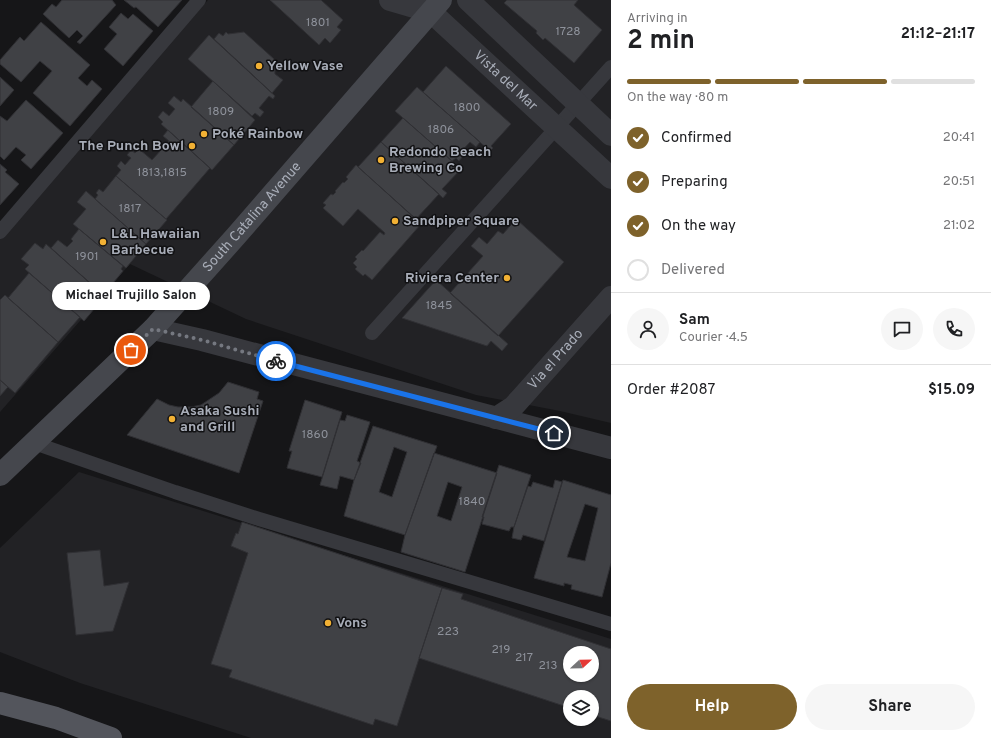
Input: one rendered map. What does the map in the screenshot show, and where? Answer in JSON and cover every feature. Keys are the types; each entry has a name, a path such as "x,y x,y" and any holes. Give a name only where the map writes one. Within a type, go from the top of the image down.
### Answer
{"main road":[{"name":"South Catalina Avenue","path":"0,475 153,329 436,6"},
{"path":"0,703 56,718 111,738"}],"street":[{"name":"Vista del Mar","path":"390,0 436,6 556,128 611,178"},
{"path":"468,0 611,135"},
{"name":"Via el Prado","path":"496,418 513,407 611,297"},
{"path":"153,329 202,340 611,448"}],"lane":[{"path":"0,232 199,0"},
{"path":"372,333 611,67"},
{"path":"34,443 175,492 259,519 611,624"}],"shaded area":[{"path":"208,0 611,0 611,423 560,411 476,395 246,319 130,264 0,412 0,233"},
{"path":"79,472 611,639 611,738 251,738 80,683 0,652 0,548"}],"building":[{"path":"62,0 112,0 116,5 80,44 77,42 83,36 77,30 69,38 43,14 52,4 56,7"},
{"path":"124,0 182,0 158,27 136,7 134,8"},
{"path":"270,0 321,0 343,20 337,27 341,30 330,43 325,38 319,45"},
{"path":"507,0 578,0 574,5 602,30 574,63 545,38 543,40 536,33 537,31 504,3"},
{"path":"121,13 128,19 133,14 153,31 123,66 104,49 117,34 109,27"},
{"path":"41,22 90,65 78,78 87,86 92,80 102,89 70,126 33,93 52,71 40,61 21,82 0,64 0,60 20,37 24,41"},
{"name":"Yellow Vase","path":"226,32 228,34 244,32 274,59 275,74 283,80 272,93 214,39 219,33 223,36"},
{"path":"209,35 275,96 273,99 269,96 259,108 264,112 260,117 255,113 252,116 188,59"},
{"path":"446,66 511,124 491,146 493,148 490,151 423,92"},
{"path":"0,77 14,90 0,106"},
{"path":"213,81 255,120 234,145 191,107"},
{"path":"417,87 480,142 476,147 470,142 460,153 463,156 459,161 456,158 452,161 395,111"},
{"path":"174,96 181,102 183,99 234,145 212,170 161,124 163,122 158,117 163,111 169,116 175,109 168,103"},
{"path":"26,100 63,133 31,169 21,160 26,155 16,147 4,160 0,156 0,116 7,121"},
{"path":"403,118 461,169 442,189 447,193 443,198 381,142"},
{"path":"168,130 210,168 166,219 116,176 121,170 117,166 121,161 125,165 131,158 127,155 131,150 135,153 139,149 152,160 162,149 166,152 167,151 164,148 169,141 163,136"},
{"path":"381,142 439,194 416,219 358,167"},
{"path":"0,164 7,170 5,172 19,184 0,205"},
{"name":"Sandpiper Square","path":"356,165 421,224 372,280 365,274 363,276 355,269 357,267 353,263 357,259 355,257 362,250 363,251 380,232 384,235 385,233 358,209 343,226 323,208 326,205 323,203 331,194 333,195 336,192 335,191 343,182 344,183 348,179 346,177"},
{"path":"116,176 167,220 146,244 95,199 98,195 96,193 99,189 103,192"},
{"path":"86,191 146,244 126,268 73,224 86,209 77,202"},
{"name":"Riviera Center","path":"516,219 564,262 498,336 450,293 483,256 471,246 479,237 487,244 498,231 503,234"},
{"path":"79,229 123,266 121,269 123,271 103,295 51,248 58,240 67,247 73,241 71,239"},
{"path":"35,243 43,249 46,244 105,296 84,321 25,269 29,265 21,259"},
{"path":"29,273 80,317 58,342 8,298"},
{"path":"436,280 508,344 502,351 491,341 487,346 402,318"},
{"path":"5,295 58,342 15,393 0,380 0,300"},
{"path":"0,380 8,387 0,396"},
{"path":"228,382 259,392 257,399 263,401 239,473 127,435 157,399 169,405 178,407 201,405 219,393"},
{"path":"305,400 342,412 322,477 287,468 292,451 289,451"},
{"path":"347,415 370,422 357,461 361,463 354,480 340,476 337,489 320,485 340,420 345,421"},
{"path":"373,426 437,446 405,535 344,516 354,480","holes":["394,447 407,452 392,497 379,492"]},
{"path":"434,453 497,473 465,572 401,552 405,535","holes":["448,482 462,487 451,521 437,516"]},
{"path":"499,465 531,475 514,527 511,527 509,531 482,524 484,517 482,517"},
{"path":"555,480 562,482 544,541 523,535 521,540 512,538 514,527 528,486 531,487 533,482 553,488"},
{"path":"563,480 611,495 611,563 602,597 571,589 572,585 564,583 564,586 534,578","holes":["585,504 598,508 585,561 567,557"]},
{"name":"Vons","path":"242,522 442,588 397,726 375,719 373,725 229,677 232,670 211,664 248,553 231,546 236,533 238,534"},
{"path":"100,550 104,586 129,582 113,631 76,635 67,553"},
{"path":"442,588 463,594 461,599 611,649 611,721 599,717 599,690 563,690 563,706 419,658"}],"way so far":[{"path":"131,350 153,329 202,340 276,361"}],"place":[{"name":"Yellow Vase","path":"259,66"},
{"name":"Poké Rainbow","path":"204,134"},
{"name":"The Punch Bowl","path":"192,146"},
{"name":"Redondo Beach Brewing Co","path":"381,160"},
{"name":"Sandpiper Square","path":"395,221"},
{"name":"L&L Hawaiian Barbecue","path":"103,242"},
{"name":"Riviera Center","path":"507,278"},
{"name":"Michael Trujillo Salon","path":"131,350"},
{"name":"Asaka Sushi and Grill","path":"172,419"},
{"name":"Vons","path":"328,623"}],"route":[{"path":"276,361 554,433"}]}
